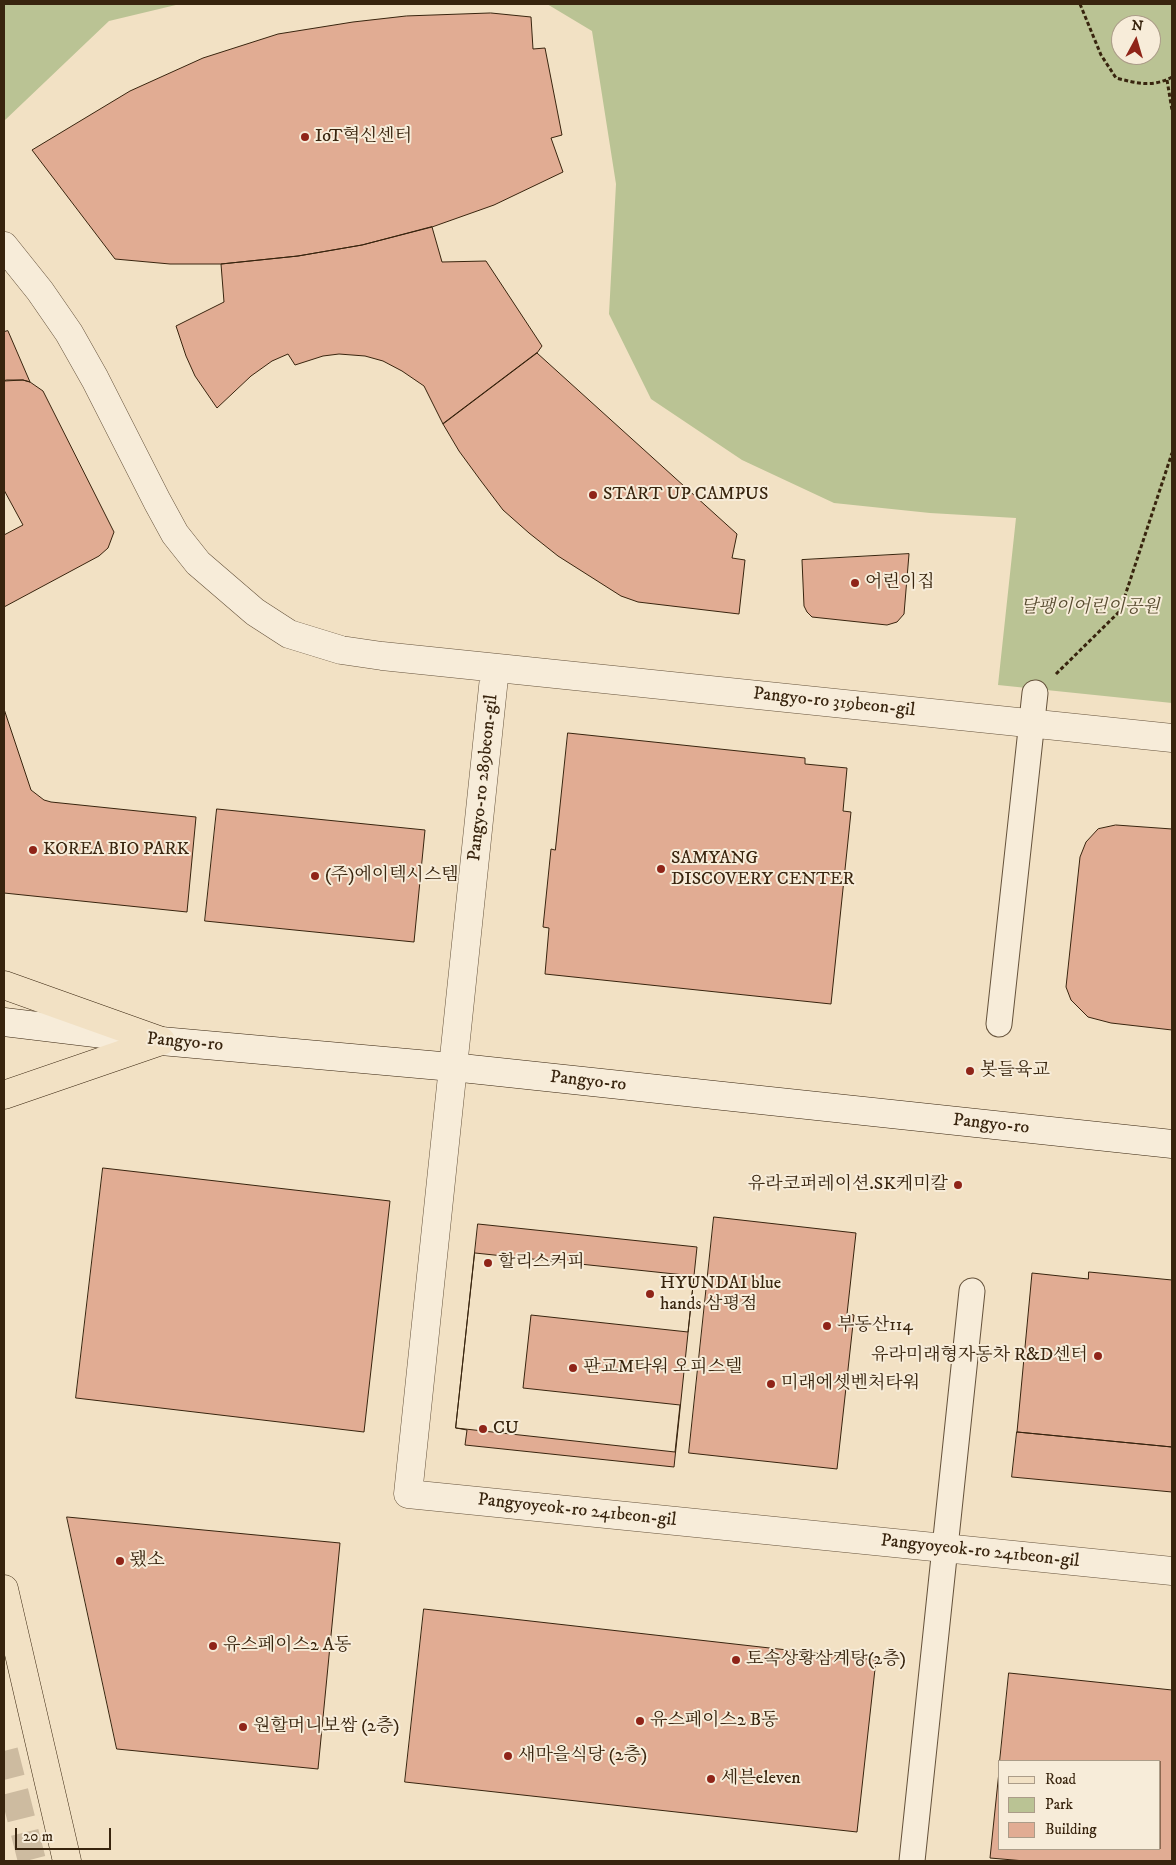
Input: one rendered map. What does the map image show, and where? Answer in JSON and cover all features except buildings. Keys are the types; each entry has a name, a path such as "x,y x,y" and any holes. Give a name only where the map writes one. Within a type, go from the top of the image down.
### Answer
{"main road":[{"path":"4,985 161,1041"},
{"path":"4,1095 161,1041"},
{"path":"4,1589 67,1861"}],"street":[{"name":"Pangyo-ro 319beon-gil","path":"4,246 40,291 69,333 95,379 175,534 198,563 222,585 255,612 289,634 341,650 382,656 1172,738"},
{"name":"Pangyo-ro 289beon-gil","path":"452,1067 495,668"},
{"path":"999,1024 1035,693"},
{"name":"Pangyo-ro","path":"4,1022 161,1041 452,1067 1172,1144"},
{"name":"Pangyoyeok-ro 241beon-gil","path":"452,1067 408,1494 1172,1571"},
{"path":"912,1861 972,1291"}],"path":[{"path":"1080,4 1101,54 1116,78 1143,85 1167,80 1172,77"},
{"path":"1167,80 1172,110"},
{"path":"1035,693 1120,612 1172,453"}],"green space":[{"path":"4,4 180,4 109,21 4,121"},
{"name":"달팽이어린이공원","path":"547,4 1172,4 1172,703 998,685 1016,518 930,513 834,503 742,460 651,399 609,314 616,184 592,31"}],"tunnel":[{"path":"4,1751 32,1861"}],"place":[{"name":"IoT혁신센터","path":"305,137"},
{"name":"START UP CAMPUS","path":"593,495"},
{"name":"어린이집","path":"855,583"},
{"name":"KOREA BIO PARK","path":"33,850"},
{"name":"SAMYANG DISCOVERY CENTER","path":"661,869"},
{"name":"(주)에이텍시스템","path":"315,876"},
{"name":"봇들육교","path":"970,1071"},
{"name":"유라코퍼레이션.SK케미칼","path":"958,1185"},
{"name":"할리스커피","path":"488,1263"},
{"name":"HYUNDAI blue hands 삼평점","path":"650,1294"},
{"name":"부동산114","path":"827,1326"},
{"name":"유라미래형자동차 R&D센터","path":"1098,1356"},
{"name":"판교M타워 오피스텔","path":"573,1368"},
{"name":"미래에셋벤처타워","path":"771,1384"},
{"name":"CU","path":"483,1429"},
{"name":"됐소","path":"120,1561"},
{"name":"유스페이스2 A동","path":"213,1646"},
{"name":"토속상황삼계탕(2층)","path":"736,1660"},
{"name":"유스페이스2 B동","path":"640,1721"},
{"name":"원할머니보쌈 (2층)","path":"243,1727"},
{"name":"새마을식당 (2층)","path":"508,1756"},
{"name":"세븐eleven","path":"711,1779"}]}
